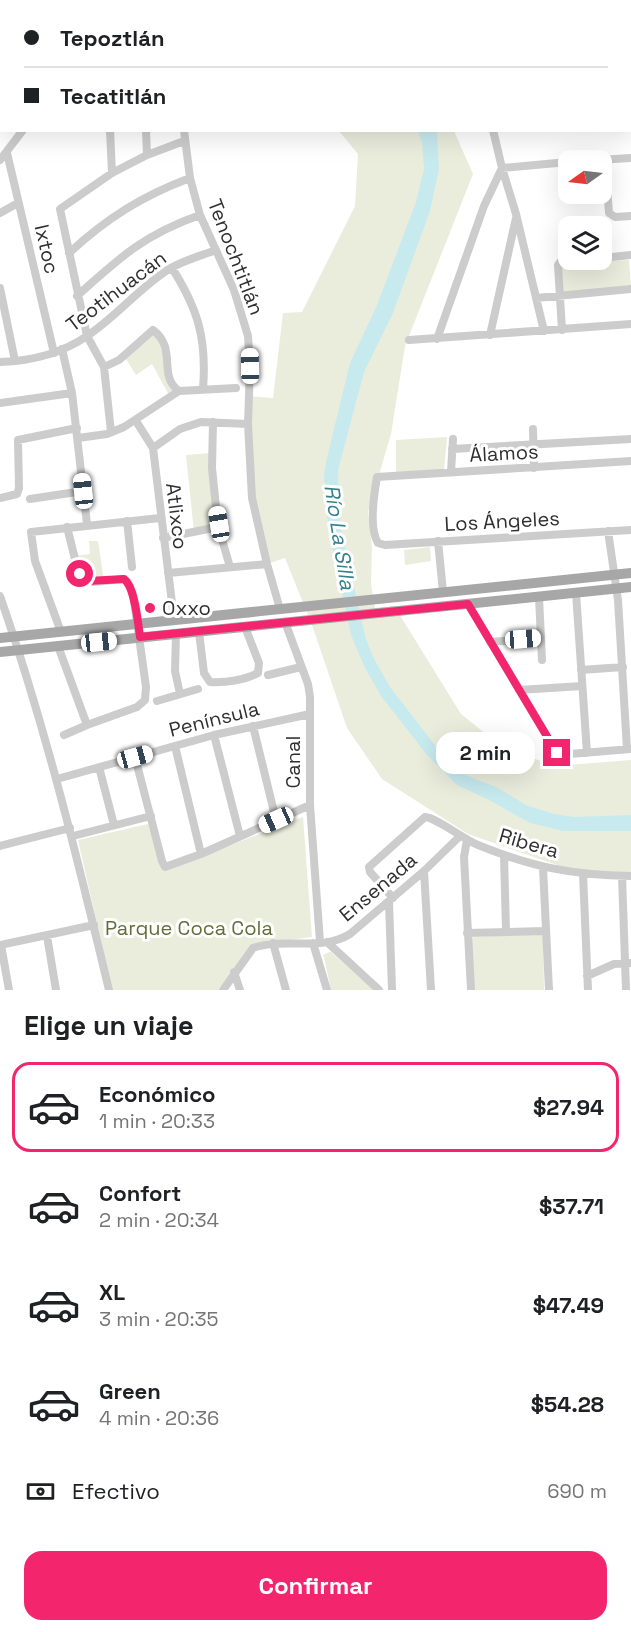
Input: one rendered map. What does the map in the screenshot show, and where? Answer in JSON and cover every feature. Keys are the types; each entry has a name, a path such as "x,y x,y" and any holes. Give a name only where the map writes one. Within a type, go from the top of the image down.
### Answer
{"main road":[{"path":"0,638 631,573"},
{"path":"0,652 631,587"}],"street":[{"path":"0,160 22,132"},
{"path":"110,132 112,173"},
{"path":"146,132 147,155"},
{"name":"Tenochtitlán","path":"184,132 190,178 200,215 240,307 248,336 250,366 248,424 252,498 280,609"},
{"path":"494,132 544,331"},
{"path":"111,432 104,367 87,336 60,209 112,173 147,155 184,141"},
{"name":"Ixtoc","path":"7,153 18,203 58,351 72,393 87,524"},
{"path":"612,159 631,158"},
{"path":"502,168 558,163"},
{"path":"437,339 484,206 502,168"},
{"path":"69,253 125,208 154,192 190,178"},
{"path":"0,213 18,203"},
{"path":"608,204 611,215 615,218 631,216"},
{"path":"490,335 516,214"},
{"path":"77,296 117,260 144,240 170,226 200,215"},
{"name":"Teotihuacán","path":"0,362 30,360 58,351 87,336 141,289 172,268 216,250"},
{"path":"612,257 631,255"},
{"path":"172,268 190,297 200,326 205,352 203,389"},
{"path":"559,270 562,330"},
{"path":"0,288 15,361"},
{"path":"536,298 631,289"},
{"path":"409,340 631,324"},
{"path":"104,367 119,360 153,330 164,341 170,381 179,391"},
{"path":"78,438 111,432 136,421 179,391 236,388"},
{"path":"0,403 72,393"},
{"name":"Atlixco","path":"136,421 153,448 174,619"},
{"path":"153,448 186,426 201,422 248,424"},
{"path":"213,422 212,468 219,531 230,567"},
{"path":"0,498 17,494 19,488 18,440 77,428"},
{"path":"533,429 534,468"},
{"path":"451,472 453,439"},
{"path":"452,449 631,439"},
{"name":"Álamos","path":"376,541 373,507 377,477 631,461"},
{"path":"30,499 83,491"},
{"path":"61,632 35,561 31,532 87,524 160,518"},
{"path":"127,521 132,567"},
{"path":"64,735 137,707 145,700 146,687 138,623 133,594 128,582 124,579 92,582 84,580 78,571 67,527"},
{"name":"Los Ángeles","path":"376,541 388,545 631,530"},
{"path":"163,538 219,531"},
{"path":"468,604 557,753 561,756 629,749 616,588 608,531"},
{"path":"438,541 443,592"},
{"path":"168,573 267,564"},
{"path":"576,593 587,753"},
{"path":"0,596 72,832 109,990"},
{"path":"538,597 542,660"},
{"name":"Canal","path":"289,622 309,690 310,805 320,942 327,990"},
{"path":"199,632 203,669 208,681 225,681 258,673 259,663 245,627"},
{"path":"176,634 176,671 180,694"},
{"path":"490,642 540,638"},
{"path":"58,646 87,725"},
{"path":"268,675 301,667"},
{"path":"581,670 623,667"},
{"path":"519,690 582,686"},
{"path":"157,701 198,689"},
{"name":"Península","path":"57,779 214,735 310,714"},
{"path":"253,726 276,820"},
{"path":"214,735 240,836"},
{"path":"175,746 201,854"},
{"path":"135,757 165,867 201,854 310,805"},
{"path":"99,767 114,825"},
{"path":"0,846 151,816"},
{"name":"Ribera","path":"391,900 369,868 425,817 434,819 463,838 543,868 583,874 626,876"},
{"path":"463,838 471,990"},
{"name":"Ensenada","path":"223,990 253,948 273,943 343,939 463,838"},
{"path":"504,855 506,931"},
{"path":"543,868 549,990"},
{"path":"424,871 431,990"},
{"path":"583,874 588,990"},
{"path":"626,876 628,963 626,990"},
{"path":"391,900 392,990"},
{"path":"9,990 0,945 94,925"},
{"path":"467,933 545,931"},
{"path":"47,936 57,990"},
{"path":"320,942 379,990"},
{"path":"273,943 286,990"},
{"path":"587,976 614,964 628,963"},
{"path":"234,972 240,990"}],"green space":[{"path":"340,132 454,132 473,174 405,346 391,434 368,512 372,548 371,584 375,608 397,606 401,617 461,714 502,747 555,766 631,760 631,876 583,874 468,834 382,779 347,728 312,625 285,558 267,564 255,512 248,396 273,398 283,313 302,312 355,206 358,154"},
{"path":"629,260 631,286 562,294 560,270 612,270 612,261"},
{"path":"153,330 161,337 174,388 170,397 152,364 136,375 124,356"},
{"path":"447,437 444,470 396,474 396,440"},
{"path":"211,453 219,524 194,532 186,455"},
{"path":"89,541 98,541 104,581 88,581 74,556 90,554"},
{"path":"430,547 431,561 405,565 404,550"},
{"name":"Parque Coca Cola","path":"303,817 312,937 253,945 218,990 112,990 78,840 148,824 163,871"},
{"path":"540,934 543,936 544,990 474,990 471,939"},
{"path":"329,952 374,990 331,990 323,955"}],"water":[{"name":"Río La Silla","path":"418,132 437,132 439,169 430,211 393,313 364,372 338,470 340,525 366,639 390,687 441,753 461,773 498,788 526,805 554,814 575,817 631,815 631,831 563,831 530,823 457,785 427,755 381,696 365,668 351,635 328,527 324,476 326,462 350,363 377,305 416,202 424,169 422,143"}],"place":[{"name":"Oxxo","path":"150,608"}],"route":[{"path":"80,574 84,580 92,582 124,579 128,582 133,594 140,637 468,604 557,753"}]}
